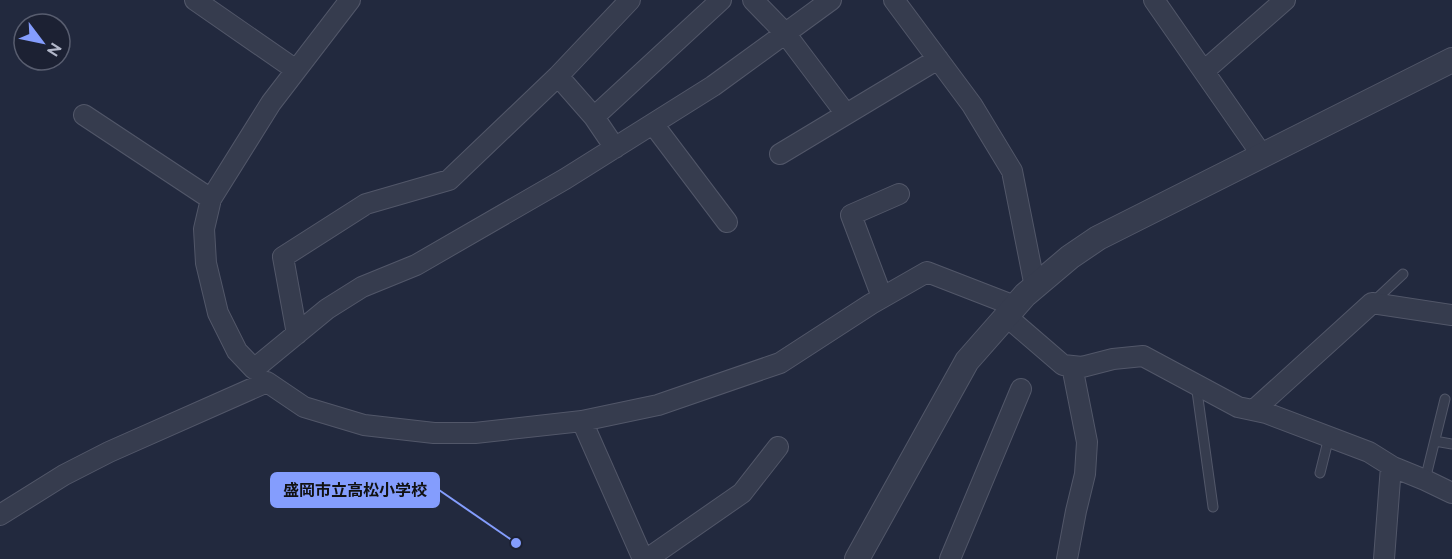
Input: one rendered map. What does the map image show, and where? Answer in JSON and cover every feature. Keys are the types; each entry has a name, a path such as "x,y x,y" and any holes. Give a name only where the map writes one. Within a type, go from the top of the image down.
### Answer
{"street":[{"path":"195,0 296,70"},
{"path":"350,0 271,104 211,199 204,229 206,263 218,313 237,351 254,369 327,309 362,287 416,266 565,179 713,86 831,0"},
{"path":"297,334 283,256 366,204 449,180 558,76 630,0"},
{"path":"594,117 721,0"},
{"path":"753,0 785,33 846,114"},
{"path":"894,0 972,105 1012,171 1035,287"},
{"path":"1154,0 1262,155"},
{"path":"1204,71 1285,0"},
{"path":"780,154 938,59"},
{"path":"857,559 967,361 1006,309 1070,257 1098,238 1452,60"},
{"path":"558,76 594,117 615,148"},
{"path":"84,114 211,199"},
{"path":"653,124 727,222"},
{"path":"882,297 851,215 899,194"},
{"path":"0,515 64,475 109,452 267,382 304,407 364,425 434,434 475,433 582,421 658,405 780,363 882,297 927,272 1006,309 1063,365 1082,367 1113,359 1143,356 1238,407 1266,413 1369,452 1391,466 1452,493"},
{"path":"1254,410 1372,303 1452,315"},
{"path":"1067,559 1085,474 1087,442 1072,366"},
{"path":"950,559 1021,389"},
{"path":"582,421 645,559 742,493 778,447"},
{"path":"1384,559 1391,466"}],"lane":[{"path":"1372,303 1403,274"},
{"path":"1196,384 1213,507"},
{"path":"1425,480 1445,399"},
{"path":"1320,473 1329,437"},
{"path":"1435,441 1452,444"}],"place":[{"name":"盛岡市立高松小学校","path":"516,543"}]}
